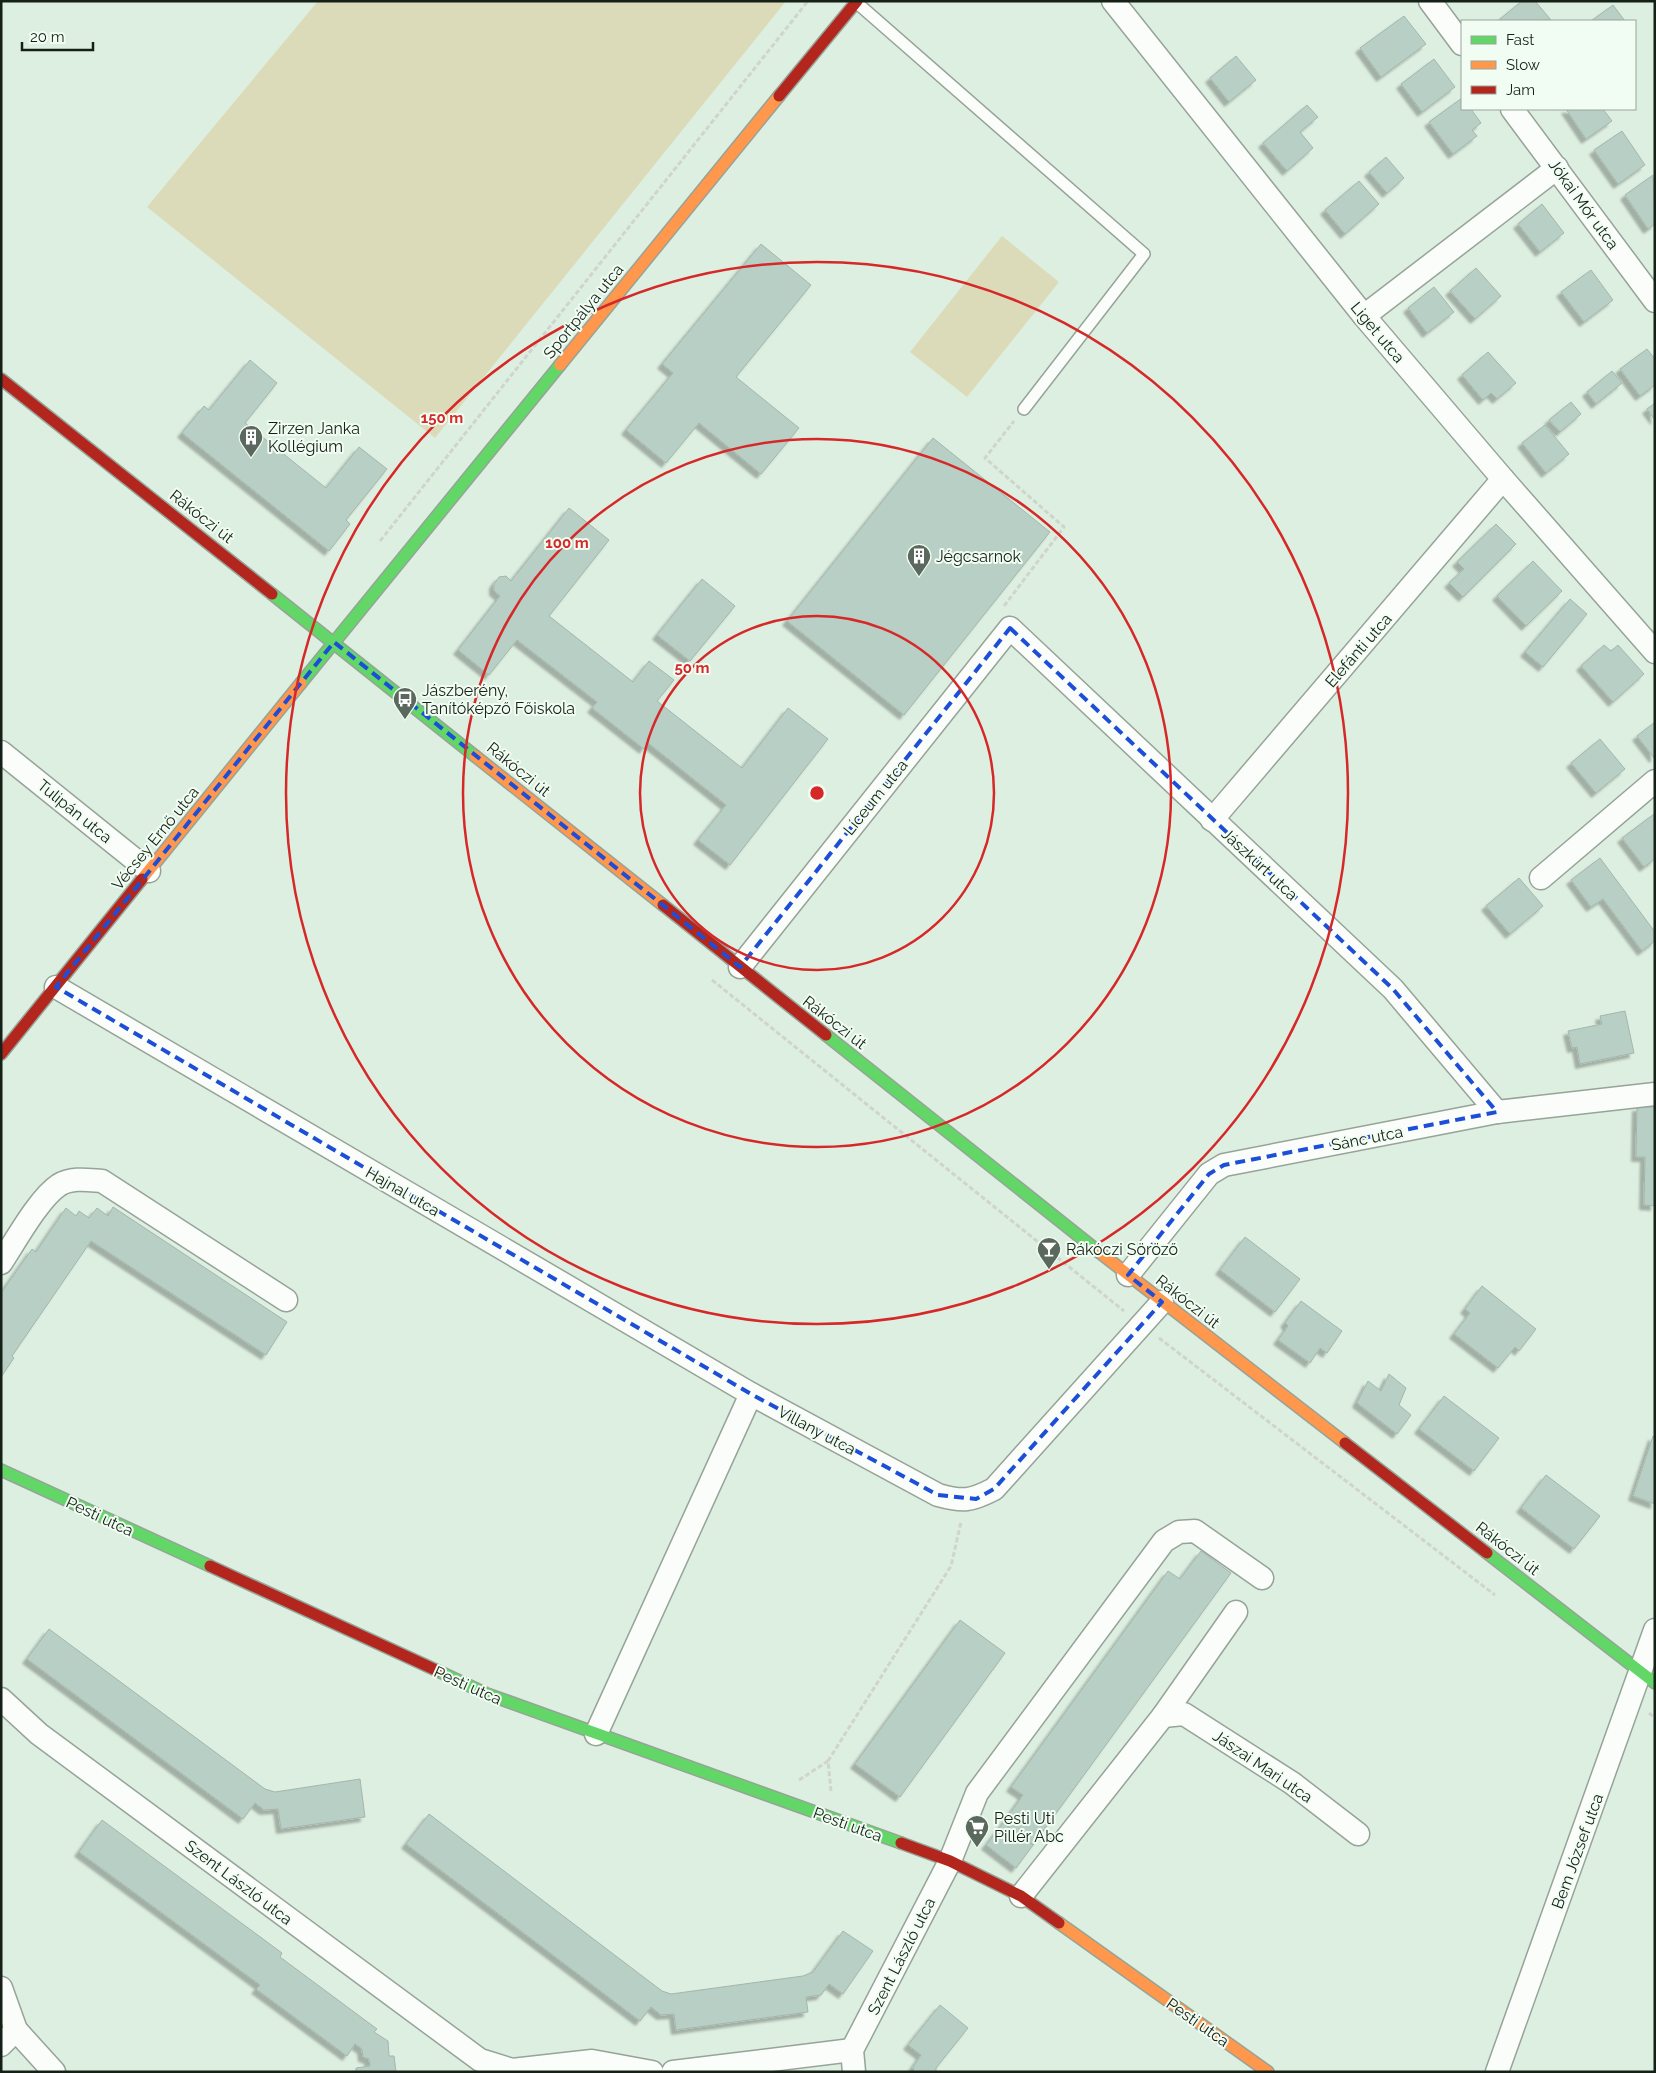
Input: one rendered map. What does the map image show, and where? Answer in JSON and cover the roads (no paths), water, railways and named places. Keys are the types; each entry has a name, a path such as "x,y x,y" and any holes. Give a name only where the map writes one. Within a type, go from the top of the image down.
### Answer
{"street":[{"name":"Liget utca","path":"1113,1 1364,316 1503,480 1655,652"},
{"path":"1430,1 1461,43"},
{"name":"Sportpálya utca","path":"334,642 856,2"},
{"name":"Jókai Mór utca","path":"1513,110 1558,168 1655,301"},
{"path":"1364,316 1558,168"},
{"name":"Rákóczi út","path":"1,378 1162,1302 1648,1677"},
{"name":"Elefánti utca","path":"1212,820 1503,480"},
{"name":"Jászkürt utca","path":"1005,619 1212,820 1393,990 1497,1112"},
{"name":"Líceum utca","path":"740,967 1005,619"},
{"name":"Vécsey Ernő utca","path":"1,1054 334,642"},
{"name":"Tulipán utca","path":"1,752 150,871"},
{"path":"1541,878 1655,782"},
{"name":"Hajnal utca","path":"56,987 751,1394"},
{"name":"Sánc utca","path":"1128,1275 1209,1174 1224,1166 1497,1112 1655,1094"},
{"path":"1,1263 47,1195 61,1184 80,1179 102,1181 286,1300"},
{"name":"Villany utca","path":"751,1394 938,1495 955,1500 976,1499 994,1490 1162,1302"},
{"path":"596,1734 751,1394"},
{"name":"Pesti utca","path":"1,1470 487,1694 950,1861 1021,1896 1268,2072"},
{"path":"950,1861 977,1793 1164,1541 1179,1532 1195,1531 1262,1578"},
{"path":"1021,1896 1163,1716 1236,1612"},
{"name":"Bem József utca","path":"1497,2072 1648,1677 1655,1630"},
{"name":"Szent László utca","path":"1,1699 39,1734 476,2066 512,2070 592,2061 652,2072"},
{"name":"Jászai Mari utca","path":"1163,1716 1184,1714 1292,1783 1358,1834"},
{"name":"Szent László utca","path":"673,2072 853,2061 950,1861"},
{"path":"1,1988 5,2041 54,2072"}],"lane":[{"path":"856,2 1144,254 1024,409"}],"place":[{"name":"Zirzen Janka Kollégium","path":"251,458"},
{"name":"Jégcsarnok","path":"919,577"},
{"name":"Jászberény, Tanítóképző Főiskola","path":"405,720"},
{"name":"Rákóczi Söröző","path":"1049,1270"},
{"name":"Pesti Uti Pillér Abc","path":"977,1848"}]}
